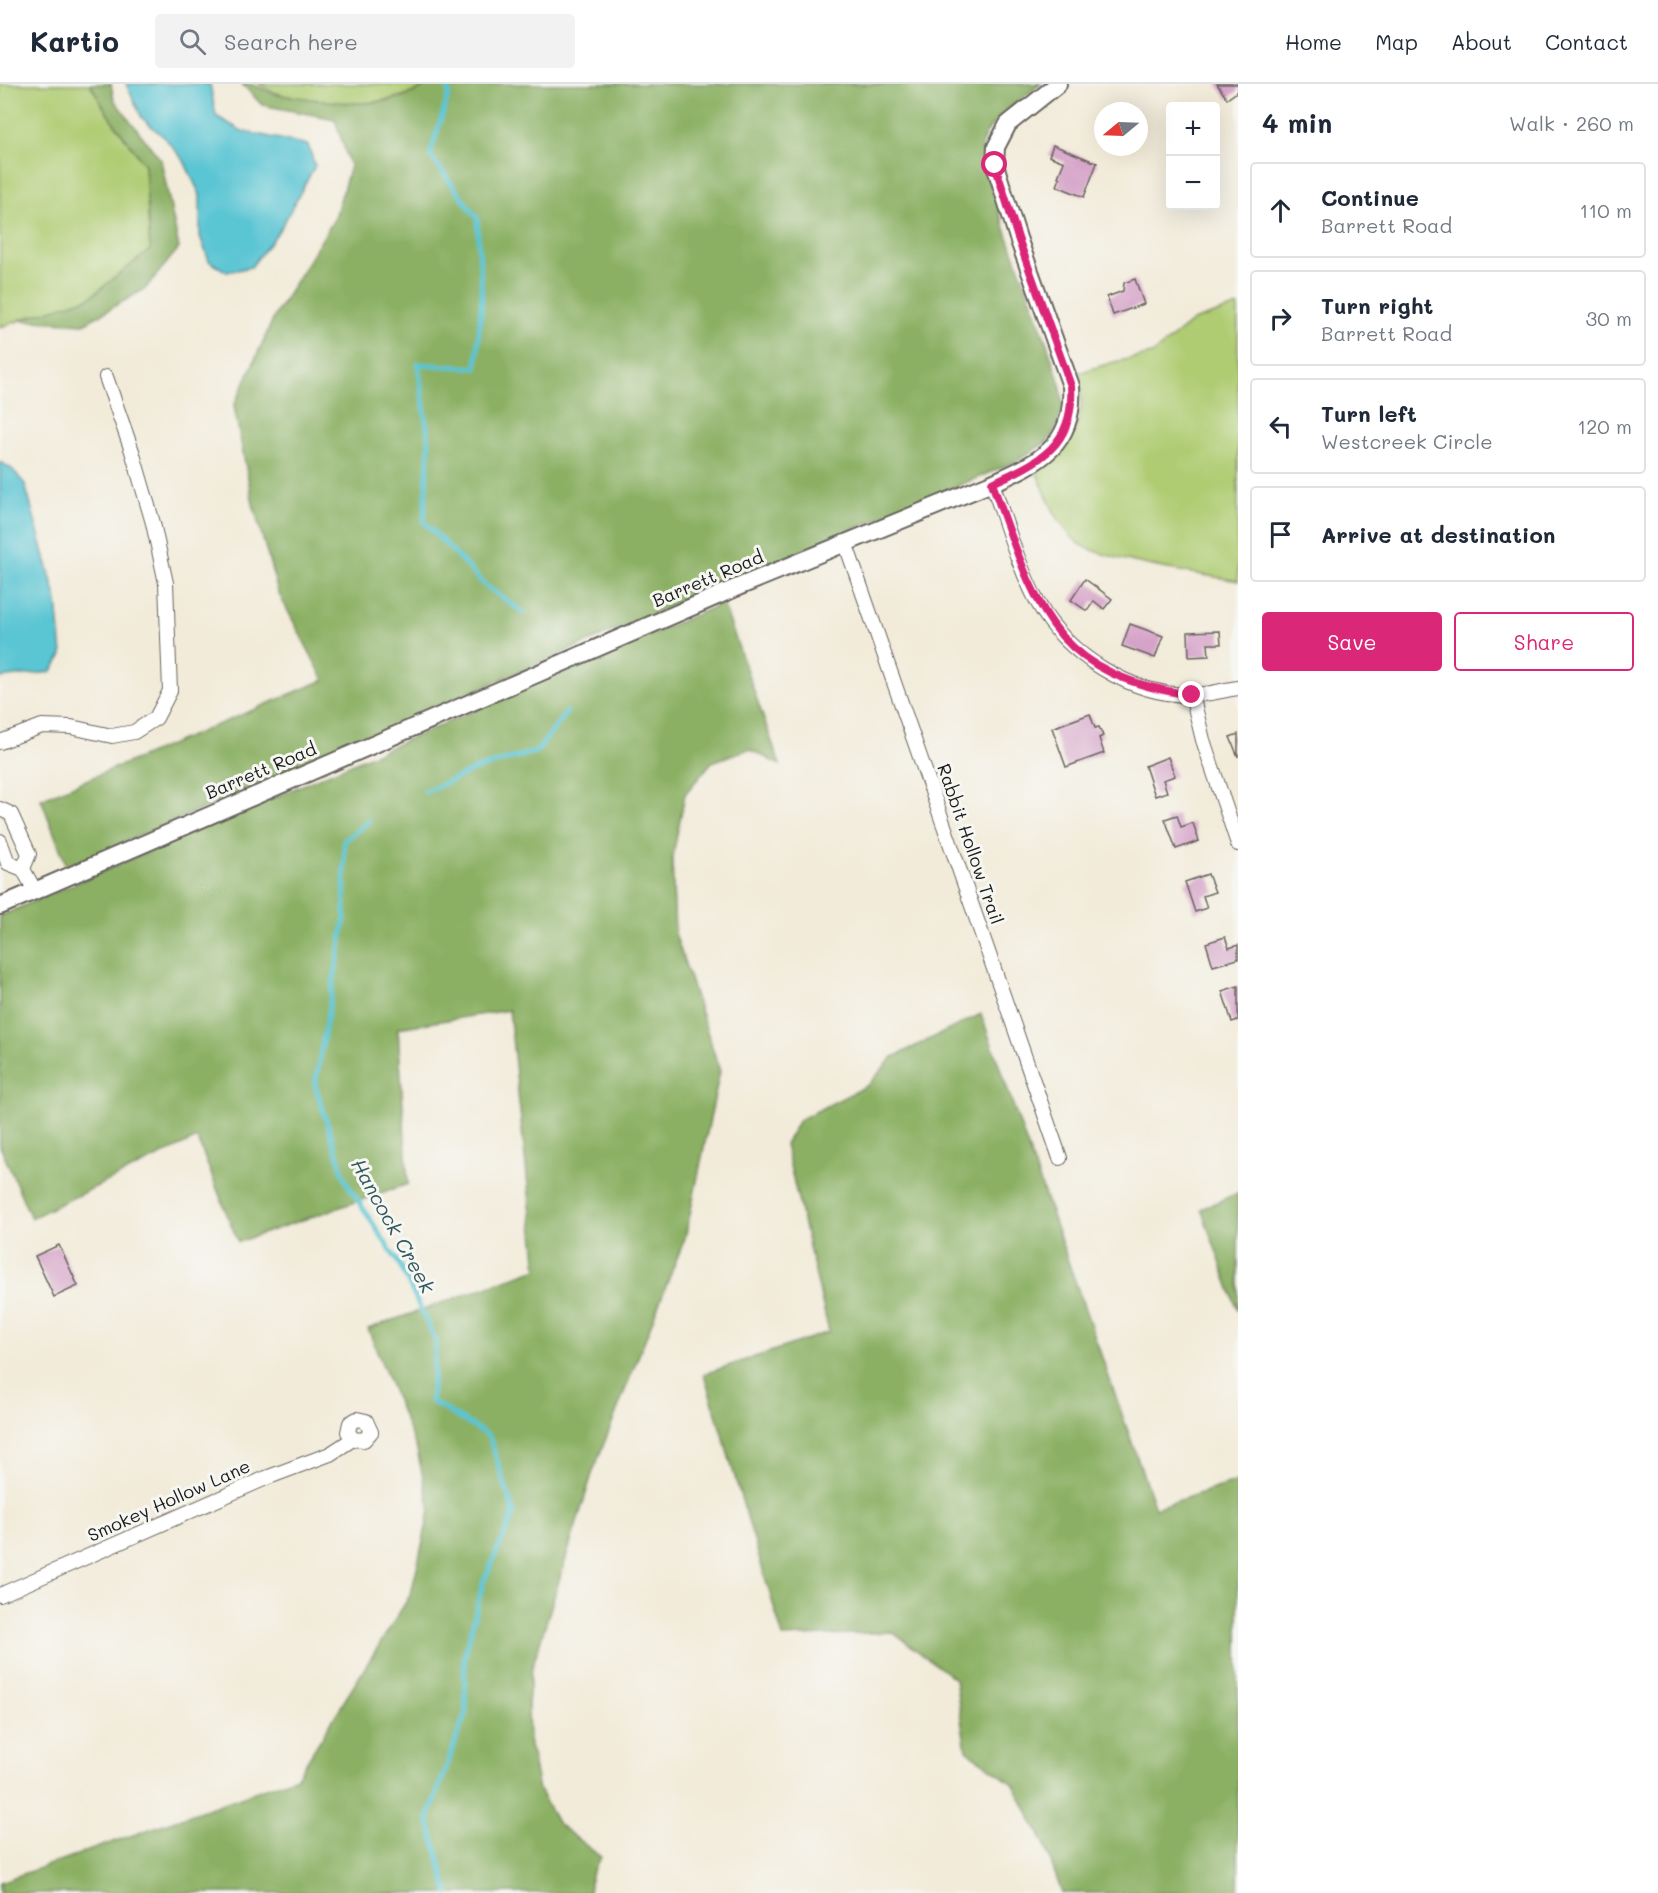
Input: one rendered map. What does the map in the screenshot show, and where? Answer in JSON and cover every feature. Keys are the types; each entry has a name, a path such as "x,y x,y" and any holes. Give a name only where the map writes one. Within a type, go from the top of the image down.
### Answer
{"street":[{"name":"Barrett Road","path":"0,906 845,542 1020,471 1055,447 1066,431 1073,407 1071,386 1063,356 1018,238 995,165 996,147 1008,124 1058,84"},
{"path":"0,742 42,726 71,727 112,736 134,732 156,718 170,691 166,583 153,523 132,451 106,377"},
{"path":"992,483 1037,601 1048,620 1073,648 1096,665 1122,679 1147,687 1192,695 1238,688"},
{"name":"Rabbit Hollow Trail","path":"845,542 1060,1158"},
{"path":"1192,695 1203,740 1238,844"},
{"path":"0,809 11,814 29,854 22,869"},
{"path":"0,842 8,863 22,869 35,891"},
{"name":"Smokey Hollow Lane","path":"0,1595 266,1478 330,1454 352,1439"}],"green space":[{"path":"0,84 90,84 109,116 145,165 150,250 89,298 0,327"},
{"path":"90,84 111,84 114,100 161,160 179,248 145,289 84,324 19,320 89,298 150,250 145,165 109,116"},
{"path":"242,84 282,95 332,102 366,103 399,98 429,84 1041,84 1015,104 989,129 984,138 982,152 1003,223 1061,388 1063,407 1056,428 1048,441 1015,462 734,579 0,896 67,867 41,799 324,680 278,592 253,504 234,406 275,315 335,218 350,166 335,119 262,105"},
{"path":"259,84 429,84 412,93 391,99 344,104 296,99 276,93"},
{"path":"1238,306 1238,581 1128,561 1088,549 1077,542 1063,527 1036,471 1059,453 1075,430 1081,403 1078,373 1152,354 1193,321"},
{"path":"723,603 780,765 749,749 712,762 685,794 672,860 675,933 720,1071 685,1238 592,1474 532,1668 528,1704 529,1740 539,1790 558,1824 601,1857 591,1875 589,1893 0,1893 0,1882 297,1777 411,1594 430,1510 417,1450 368,1329 537,1269 509,1010 398,1028 408,1184 238,1242 197,1138 31,1218 0,1146 0,916"},
{"path":"981,1014 1155,1508 1238,1481 1238,1893 1062,1893 1045,1845 1014,1785 966,1750 955,1679 892,1632 783,1637 704,1374 829,1332 785,1144 799,1120 868,1085 893,1057"},
{"path":"1238,1193 1238,1311 1201,1209"}],"water":[{"path":"126,84 210,84 216,116 242,131 308,145 315,166 279,231 251,267 227,272 209,261 200,236 200,195 184,161 165,138 142,118"},
{"path":"0,462 12,469 25,484 57,601 62,655 51,672 0,678"}],"building":[{"path":"1217,84 1238,84 1238,91 1227,99"},
{"path":"1053,145 1097,163 1084,197 1057,186 1064,162 1049,156"},
{"path":"1135,279 1144,304 1113,315 1107,297 1123,291 1124,283"},
{"path":"1085,579 1112,599 1104,609 1094,601 1087,611 1071,600"},
{"path":"1130,624 1163,636 1155,658 1122,646"},
{"path":"1220,631 1221,644 1208,644 1209,656 1189,657 1188,632"},
{"path":"1090,714 1095,728 1099,727 1103,736 1099,738 1104,753 1066,767 1052,728"},
{"path":"1238,734 1238,757 1230,737"},
{"path":"1168,757 1175,776 1163,780 1167,792 1155,796 1145,766"},
{"path":"1177,815 1181,827 1193,823 1199,841 1176,849 1165,819"},
{"path":"1208,874 1215,892 1203,896 1207,908 1195,912 1185,882"},
{"path":"1225,937 1229,948 1238,945 1238,959 1213,966 1206,943"},
{"path":"1238,986 1238,1020 1232,1022 1222,991"},
{"path":"59,1245 78,1286 54,1297 35,1256"}],"waterway":[{"name":"Hancock Creek","path":"446,84 449,93 430,155 477,218 482,297 476,368 418,364 429,443 424,522 486,586 523,612"},
{"name":"Hancock Creek","path":"425,792 476,769 537,751 567,712"},
{"name":"Hancock Creek","path":"369,821 344,841 345,918 315,1085 346,1182 401,1267 436,1342 431,1401 489,1436 514,1513 483,1583 464,1658 466,1712 428,1819 448,1893"}],"route":[{"path":"995,165 1018,238 1063,356 1071,386 1073,407 1066,431 1055,447 1020,471 992,483 1023,568 1048,620 1073,648 1096,665 1122,679 1167,692 1192,695"}]}
